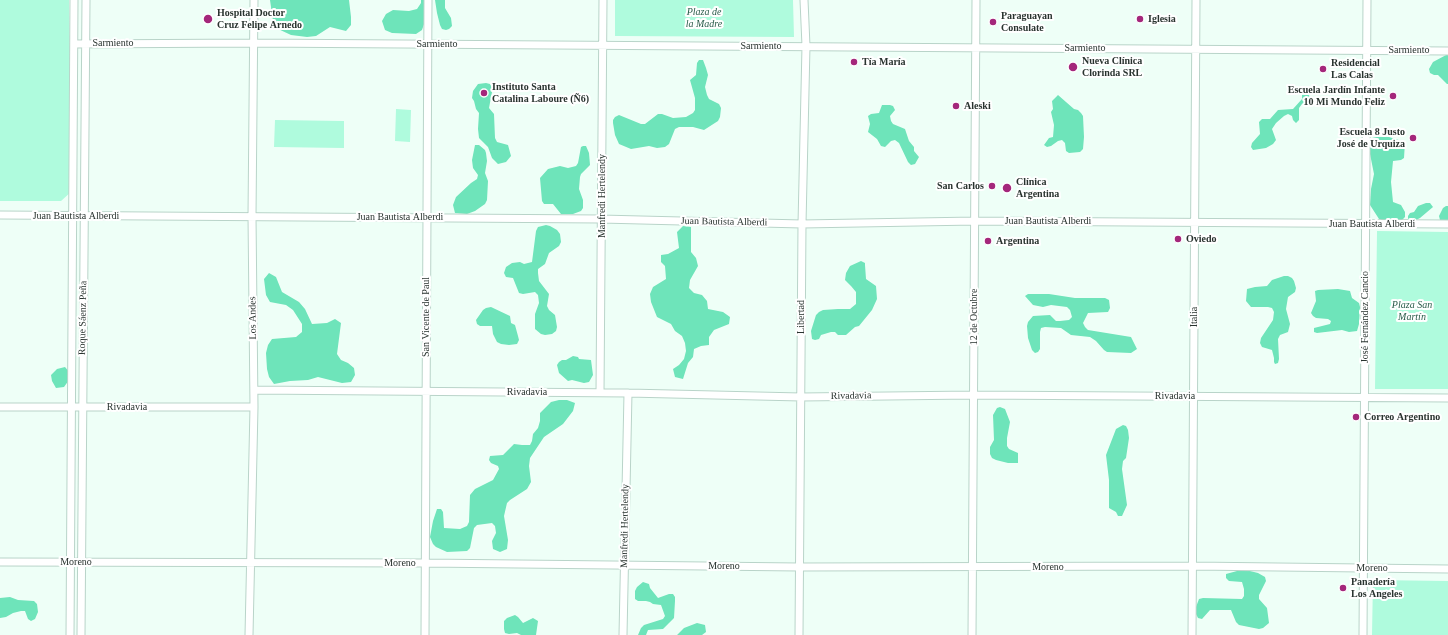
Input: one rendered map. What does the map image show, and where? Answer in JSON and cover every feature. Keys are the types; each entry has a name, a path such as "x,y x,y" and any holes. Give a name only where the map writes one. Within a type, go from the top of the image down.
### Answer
{"street":[{"name":"Roque Sáenz Peña","path":"70,635 74,0"},
{"name":"Roque Sáenz Peña","path":"81,635 86,0"},
{"name":"Los Andes","path":"249,635 254,407 252,216 254,0"},
{"name":"San Vicente de Paul","path":"424,635 428,0"},
{"name":"Manfredi Hertelendy","path":"600,392 603,0"},
{"name":"Libertad","path":"799,635 802,224 806,46 804,0"},
{"name":"12 de Octubre","path":"972,635 976,0"},
{"name":"Italia","path":"1192,635 1196,0"},
{"name":"José Fernández Cancio","path":"1363,635 1367,0"},
{"name":"Sarmiento","path":"74,44 254,43 1448,51"},
{"name":"Juan Bautista Alberdi","path":"0,215 427,217 602,219 802,224 974,221 1448,224"},
{"name":"Rivadavia","path":"254,390 600,392 801,397 973,395 1448,398"},
{"name":"Manfredi Hertelendy","path":"623,635 628,393"},
{"name":"Rivadavia","path":"0,407 254,407"},
{"name":"Moreno","path":"0,562 425,563 800,567 1193,566 1448,569"}],"green space":[{"path":"0,0 69,0 72,191 61,201 0,201"},
{"path":"270,0 349,0 351,25 346,31 330,27 316,36 307,37 291,35 276,28 273,21"},
{"path":"421,0 425,0 425,21 422,30 416,34 392,33 385,30 382,21 386,14 393,10 409,11 417,9 421,3"},
{"path":"435,0 445,0 445,8 451,18 452,26 449,29 442,29 440,25"},
{"name":"Plaza de la Madre","path":"615,0 793,0 794,37 615,36"},
{"path":"1448,54 1447,84 1438,75 1430,73 1429,69 1433,62"},
{"path":"699,60 703,60 708,75 705,87 707,95 709,99 719,104 721,108 718,121 704,130 693,127 679,127 675,129 669,144 665,147 657,148 649,146 631,149 619,144 615,135 613,120 619,115 641,124 645,124 658,114 673,118 686,117 693,113 695,110 695,98 690,80 696,75 697,63"},
{"path":"478,84 490,84 492,88 489,108 494,114 495,138 497,142 508,145 511,156 506,162 498,164 492,158 488,147 479,138 479,113 472,98 473,91"},
{"path":"1308,91 1310,99 1309,103 1306,105 1302,104 1299,108 1299,120 1296,123 1292,116 1288,114 1284,116 1272,129 1276,140 1273,144 1266,148 1253,150 1251,147 1252,143 1260,134 1259,122 1262,119 1270,119 1278,110 1293,109 1302,99 1304,92"},
{"path":"1058,95 1074,109 1078,110 1083,116 1083,149 1080,152 1069,153 1066,151 1065,143 1062,140 1051,146 1047,147 1044,145 1049,138 1053,137 1054,125 1051,112 1053,109 1052,101"},
{"path":"882,105 893,106 895,110 890,116 891,121 893,124 905,129 909,141 914,147 914,151 919,157 915,164 911,165 908,162 899,143 895,140 891,141 885,147 881,146 877,139 868,132 870,124 868,116 879,113"},
{"path":"396,109 411,110 410,142 395,141"},
{"path":"275,120 344,121 344,148 274,147"},
{"path":"1389,137 1405,142 1404,158 1393,161 1391,182 1393,202 1401,205 1405,212 1405,217 1402,220 1379,219 1370,205 1374,174 1369,149 1372,138"},
{"path":"475,145 479,145 485,150 486,153 487,161 485,173 488,181 487,200 485,204 475,211 467,214 455,213 453,205 456,197 477,179 478,175 473,168 472,160"},
{"path":"586,146 589,153 590,165 580,177 579,189 583,200 583,208 581,211 573,214 561,214 553,204 544,204 542,201 540,178 548,169 560,166 568,168 576,166 581,147"},
{"path":"1430,203 1433,207 1420,218 1412,222 1408,221 1408,216 1410,213 1414,212 1418,206"},
{"path":"1448,206 1448,221 1444,222 1440,220 1439,216 1443,208"},
{"path":"546,225 557,230 560,234 561,242 559,246 549,253 545,264 538,269 539,281 549,294 547,306 555,315 557,327 556,331 552,334 545,335 541,334 535,329 535,314 539,303 538,295 535,292 523,294 519,293 513,278 506,277 504,273 506,267 512,263 520,262 524,264 532,262 536,231 538,227"},
{"path":"683,226 691,227 691,252 696,258 698,266 690,280 689,288 694,293 702,295 707,301 708,309 723,312 730,317 729,324 714,330 709,337 709,345 694,349 693,357 688,363 683,379 675,377 673,369 684,359 686,351 685,343 682,336 675,331 671,324 657,317 651,302 650,294 653,287 666,279 665,266 661,262 661,255 668,254 679,248 677,232"},
{"name":"Plaza San Martín","path":"1377,231 1448,232 1448,389 1375,389"},
{"path":"861,261 865,263 866,279 876,286 877,299 872,310 859,326 855,327 846,335 838,335 835,332 831,332 821,335 819,339 812,339 811,331 816,315 819,312 823,310 850,309 856,304 856,292 845,280 846,273 850,266"},
{"path":"269,273 276,277 282,292 299,302 305,309 312,324 327,323 335,319 341,323 337,354 341,360 354,368 355,375 351,382 342,383 318,377 308,380 274,384 269,377 267,369 266,353 268,345 272,339 296,337 302,332 302,324 293,310 286,305 270,302 266,295 264,279"},
{"path":"1284,276 1292,278 1296,288 1295,292 1288,297 1286,309 1290,324 1288,332 1280,335 1278,339 1279,359 1278,363 1275,364 1272,350 1262,347 1260,343 1261,338 1273,320 1274,312 1272,308 1268,307 1251,307 1246,301 1247,289 1267,286 1272,280"},
{"path":"1338,289 1350,291 1352,298 1359,303 1359,324 1357,331 1349,332 1342,330 1317,333 1314,332 1314,328 1330,324 1331,321 1328,319 1316,318 1311,313 1316,301 1315,291"},
{"path":"1028,294 1049,294 1075,298 1105,298 1109,300 1110,308 1108,312 1088,313 1083,323 1085,327 1088,330 1131,337 1137,349 1131,353 1107,352 1090,337 1071,335 1061,328 1045,327 1041,328 1040,349 1035,353 1032,350 1028,338 1027,326 1028,322 1033,316 1050,315 1056,321 1069,320 1072,317 1070,310 1067,307 1051,305 1043,307 1033,305 1025,296"},
{"path":"491,307 510,316 511,323 515,325 519,340 517,344 509,345 497,342 493,334 492,326 480,326 477,324 476,320 483,310"},
{"path":"573,356 578,357 579,359 591,360 593,375 589,382 584,383 572,380 568,381 559,373 557,365 559,362"},
{"path":"65,367 70,373 69,380 64,387 56,388 52,381 51,375 57,369"},
{"path":"567,400 575,403 573,411 563,424 544,437 530,458 529,466 531,482 527,489 507,503 504,516 508,540 507,549 500,552 493,549 492,541 496,533 495,526 492,523 477,525 474,528 470,548 467,551 447,552 436,547 430,537 437,509 441,509 443,512 444,528 460,529 467,526 469,522 470,495 475,489 493,480 499,469 498,466 491,463 489,460 490,456 503,455 514,444 530,445 533,434 538,428 540,413 551,402"},
{"path":"1000,407 1005,409 1010,422 1007,446 1009,449 1018,453 1018,463 1008,463 996,460 992,458 990,454 990,447 994,440 993,415 997,408"},
{"path":"1123,425 1126,426 1128,430 1129,438 1126,458 1123,461 1122,469 1127,505 1122,516 1118,516 1116,512 1109,508 1109,480 1106,455 1116,429"},
{"path":"1237,571 1250,571 1265,577 1266,581 1259,595 1259,599 1267,608 1269,623 1263,628 1259,629 1239,625 1236,622 1231,610 1210,610 1202,619 1198,618 1196,614 1196,607 1199,599 1242,599 1244,596 1244,589 1242,582 1229,581 1226,578 1226,574"},
{"path":"1373,580 1448,581 1448,635 1372,635"},
{"path":"643,582 649,584 650,588 658,598 673,594 675,597 674,618 663,629 648,630 646,635 638,635 644,625 663,619 665,616 661,605 646,601 638,601 635,599 635,591"},
{"path":"10,597 18,600 34,601 37,604 38,612 35,619 31,621 28,619 25,611 13,613 6,617 0,618 0,598"},
{"path":"515,615 523,623 533,618 538,621 536,635 505,633 504,621"},
{"path":"697,623 705,625 706,632 702,635 677,635 684,628"}],"place":[{"name":"Hospital Doctor Cruz Felipe Arnedo","path":"208,19"},
{"name":"Iglesia","path":"1140,19"},
{"name":"Paraguayan Consulate","path":"993,22"},
{"name":"Tía María","path":"854,62"},
{"name":"Nueva Clínica Clorinda SRL","path":"1073,67"},
{"name":"Residencial Las Calas","path":"1323,69"},
{"name":"Instituto Santa Catalina Laboure (Ñ6)","path":"484,93"},
{"name":"Escuela Jardín Infante 10 Mi Mundo Feliz","path":"1393,96"},
{"name":"Aleski","path":"956,106"},
{"name":"Escuela 8 Justo José de Urquiza","path":"1413,138"},
{"name":"San Carlos","path":"992,186"},
{"name":"Clínica Argentina","path":"1007,188"},
{"name":"Oviedo","path":"1178,239"},
{"name":"Argentina","path":"988,241"},
{"name":"Correo Argentino","path":"1356,417"},
{"name":"Panadería Los Angeles","path":"1343,588"}]}
